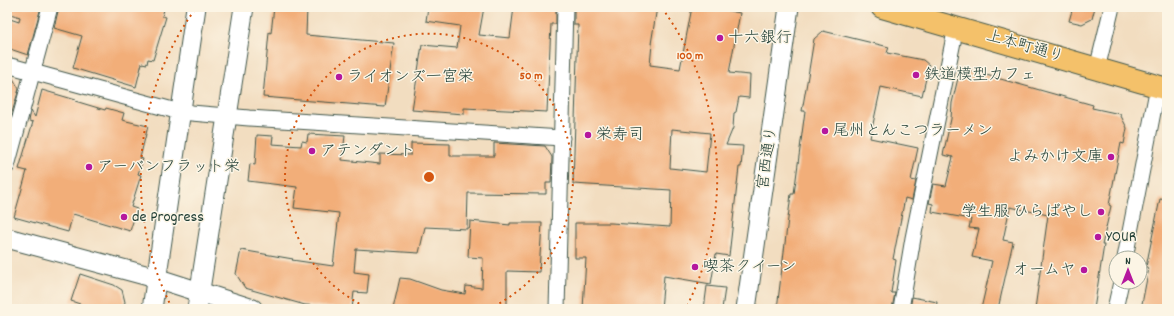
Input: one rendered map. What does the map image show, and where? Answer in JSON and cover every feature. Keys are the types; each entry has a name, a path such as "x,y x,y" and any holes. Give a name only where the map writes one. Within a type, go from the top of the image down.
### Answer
{"highway":[{"name":"上本町通り","path":"882,7 956,27 1162,88"}],"street":[{"path":"7,166 31,72 50,7"},
{"path":"152,309 196,7"},
{"path":"199,300 244,7"},
{"path":"557,309 565,7"},
{"name":"宮西通り","path":"746,309 789,7"},
{"path":"1097,68 1112,7"},
{"path":"902,309 913,238 956,27"},
{"path":"7,65 180,112 226,117 562,138"},
{"path":"1127,250 1162,88"},
{"path":"7,238 156,278 199,300 253,309"},
{"path":"1115,309 1119,290"}],"building":[{"path":"7,7 41,7 28,55 7,48 7,18 19,22 20,17 7,13"},
{"path":"59,7 165,7 162,16 166,17 153,60 148,59 147,64 142,63 136,87 73,68 82,36 54,28"},
{"name":"ライオンズ一宮栄","path":"274,7 307,7 306,35 394,43 385,107 263,97 269,32 271,33"},
{"path":"428,7 484,7 479,35 510,38 514,7 556,7 556,24 551,24 547,112 464,108 464,114 412,110 422,45 457,48 460,26 426,21"},
{"path":"574,7 657,7 651,44 650,65 680,69 692,7 709,7 740,13 729,73 750,75 749,98 739,97 736,112 734,113 733,128 726,145 743,146 741,167 739,167 729,256 716,254 711,284 664,276 661,309 583,309 586,258 575,258 575,223 611,223 670,227 671,190 573,184 578,25 574,25","holes":["672,129 710,133 706,172 670,168"]},
{"path":"1073,7 1095,7 1092,19 1082,24 1069,21"},
{"path":"823,31 889,47 887,53 923,60 929,65 922,96 881,87 870,138 918,148 911,180 916,181 912,200 905,198 893,259 896,260 891,293 895,293 892,309 777,309 791,194 794,194 805,111 802,111 814,39"},
{"path":"972,71 1093,105 1092,108 1120,114 1127,128 1124,144 1121,143 1109,205 1111,206 1102,245 1104,245 1094,309 1035,309 1048,215 1010,207 1003,240 1013,242 998,309 981,309 992,261 972,257 979,229 969,228 971,219 932,212 933,204 929,203 933,184 946,186 953,157 943,155 951,119 952,103 959,74"},
{"path":"7,74 11,75 19,89 11,116 7,115"},
{"path":"42,90 105,110 106,108 124,113 122,120 148,126 140,158 143,159 138,174 141,175 131,207 137,209 130,231 73,214 68,232 14,217 27,171 19,169 33,122 29,121 31,111 35,117"},
{"path":"308,134 345,136 342,160 380,164 380,154 411,155 411,143 450,144 450,156 494,156 494,143 545,146 552,157 551,183 546,183 546,194 468,193 467,229 425,227 419,253 356,249 354,272 369,274 367,293 354,292 352,309 305,305 245,288 236,274 241,250 333,266 339,213 294,208 297,187 248,181 250,164 255,165 257,135 273,136 272,144 301,146 302,141 307,142"},
{"path":"1160,199 1167,200 1167,309 1141,309 1145,290 1148,290 1148,257"},
{"path":"470,221 510,225 510,223 542,223 539,272 507,271 507,309 393,309 400,278 410,279 441,290 465,294 466,286 482,288 483,258 468,257"},
{"path":"80,274 114,285 122,290 125,302 123,309 95,309 71,301"},
{"path":"707,286 725,288 722,309 704,309"},
{"path":"912,297 937,302 936,309 910,309"}],"place":[{"name":"十六銀行","path":"720,38"},
{"name":"鉄道模型カフェ","path":"916,75"},
{"name":"ライオンズ一宮栄","path":"339,77"},
{"name":"尾州とんこつラーメン","path":"825,131"},
{"name":"栄寿司","path":"588,135"},
{"name":"アテンダント","path":"312,151"},
{"name":"よみかけ文庫","path":"1111,157"},
{"name":"アーバンフラット栄","path":"89,167"},
{"name":"学生服 ひらばやし","path":"1101,212"},
{"name":"de Progress","path":"124,217"},
{"name":"YOUR","path":"1098,237"},
{"name":"喫茶クイーン","path":"695,267"},
{"name":"オームヤ","path":"1084,270"}]}
